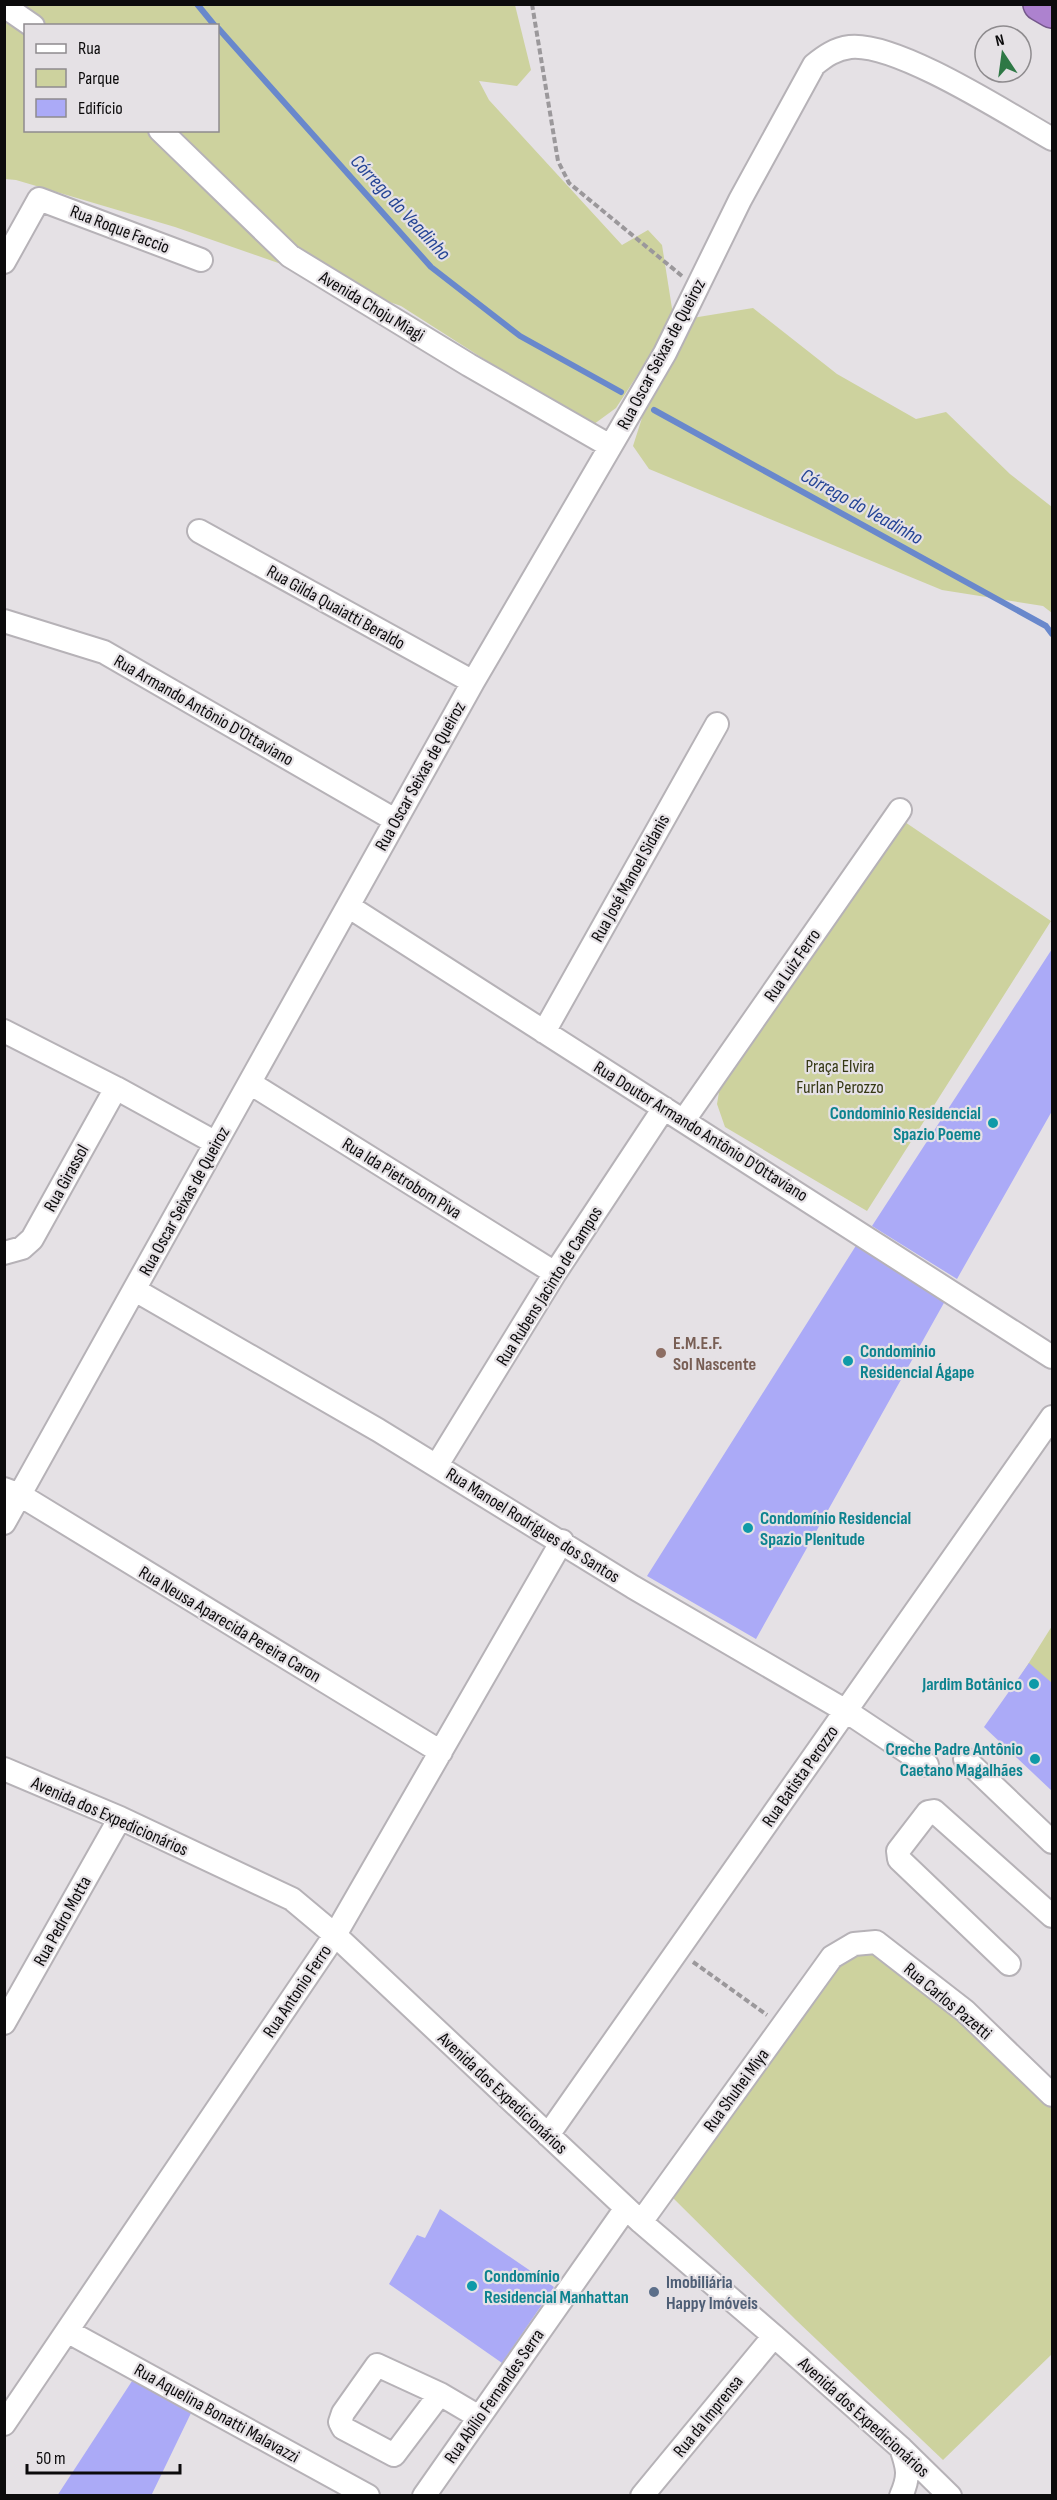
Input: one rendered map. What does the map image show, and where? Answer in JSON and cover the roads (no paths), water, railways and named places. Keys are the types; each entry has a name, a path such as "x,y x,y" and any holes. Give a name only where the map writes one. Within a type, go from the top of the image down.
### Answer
{"highway":[{"path":"1040,4 1053,11"}],"street":[{"path":"4,6 30,24"},
{"name":"Rua Oscar Seixas de Queiroz","path":"4,1523 12,1492 135,1290 472,682 678,330 740,200 814,65 829,53 850,47 874,48 914,62 1053,139"},
{"name":"Avenida Choju Miagi","path":"162,132 290,256 469,365 610,446"},
{"name":"Rua Roque Faccio","path":"4,262 39,199 201,260"},
{"name":"Rua Gilda Quaiatti Beraldo","path":"199,531 472,682"},
{"name":"Rua Armando Antônio D'Ottaviano","path":"4,621 104,652 395,820"},
{"name":"Rua José Manoel Sidanis","path":"544,1032 717,724"},
{"name":"Rua Luiz Ferro","path":"684,1120 900,810"},
{"name":"Rua Doutor Armando Antônio D'Ottaviano","path":"348,906 1053,1356"},
{"path":"4,1031 116,1088 216,1143"},
{"name":"Rua Ida Pietrobom Piva","path":"250,1083 555,1274"},
{"name":"Rua Girassol","path":"4,1253 22,1248 32,1239 116,1088"},
{"name":"Rua Rubens Jacinto de Campos","path":"437,1465 555,1274 664,1108"},
{"name":"Rua Manoel Rodrigues dos Santos","path":"135,1290 437,1465 633,1587 846,1711 927,1765"},
{"name":"Rua Batista Perozzo","path":"548,2135 1053,1417"},
{"name":"Rua Neusa Aparecida Pereira Caron","path":"12,1492 441,1752"},
{"name":"Rua Antonio Ferro","path":"4,2424 335,1935 562,1541"},
{"path":"965,1759 1053,1842"},
{"name":"Avenida dos Expedicionários","path":"4,1769 120,1818 292,1899 335,1935 634,2215 901,2448 950,2496"},
{"path":"1009,1964 899,1858 898,1851 928,1812 934,1811 1053,1916"},
{"name":"Rua Pedro Motta","path":"4,2023 120,1818"},
{"name":"Rua Carlos Pazetti","path":"832,1957 854,1944 876,1942 965,2011 1053,2095"},
{"name":"Rua Shuhei Miya","path":"634,2215 783,2026 832,1957"},
{"name":"Rua Abílio Fernandes Serra","path":"424,2496 479,2417 634,2215"},
{"name":"Rua Aquelina Bonatti Malavazzi","path":"67,2331 368,2496"},
{"name":"Rua da Imprensa","path":"642,2496 774,2336"},
{"path":"440,2394 479,2417"},
{"path":"901,2448 907,2465 908,2480 901,2496"}],"waterway":[{"name":"Córrego do Veadinho","path":"197,4 213,24"},
{"name":"Córrego do Veadinho","path":"219,29 431,267 520,336 621,392"},
{"name":"Córrego do Veadinho","path":"654,410 1046,626 1052,634"}],"place":[{"name":"Condominio Residencial Spazio Poeme","path":"993,1123"},
{"name":"E.M.E.F. Sol Nascente","path":"661,1353"},
{"name":"Condominio Residencial Ágape","path":"848,1361"},
{"name":"Condomínio Residencial Spazio Plenitude","path":"748,1528"},
{"name":"Jardim Botânico","path":"1034,1684"},
{"name":"Creche Padre Antônio Caetano Magalhães","path":"1035,1759"},
{"name":"Condomínio Residencial Manhattan","path":"472,2286"},
{"name":"Imobiliária Happy Imóveis","path":"654,2292"}],"park label":[{"name":"Praça Elvira Furlan Perozzo","path":"840,1076"}]}
